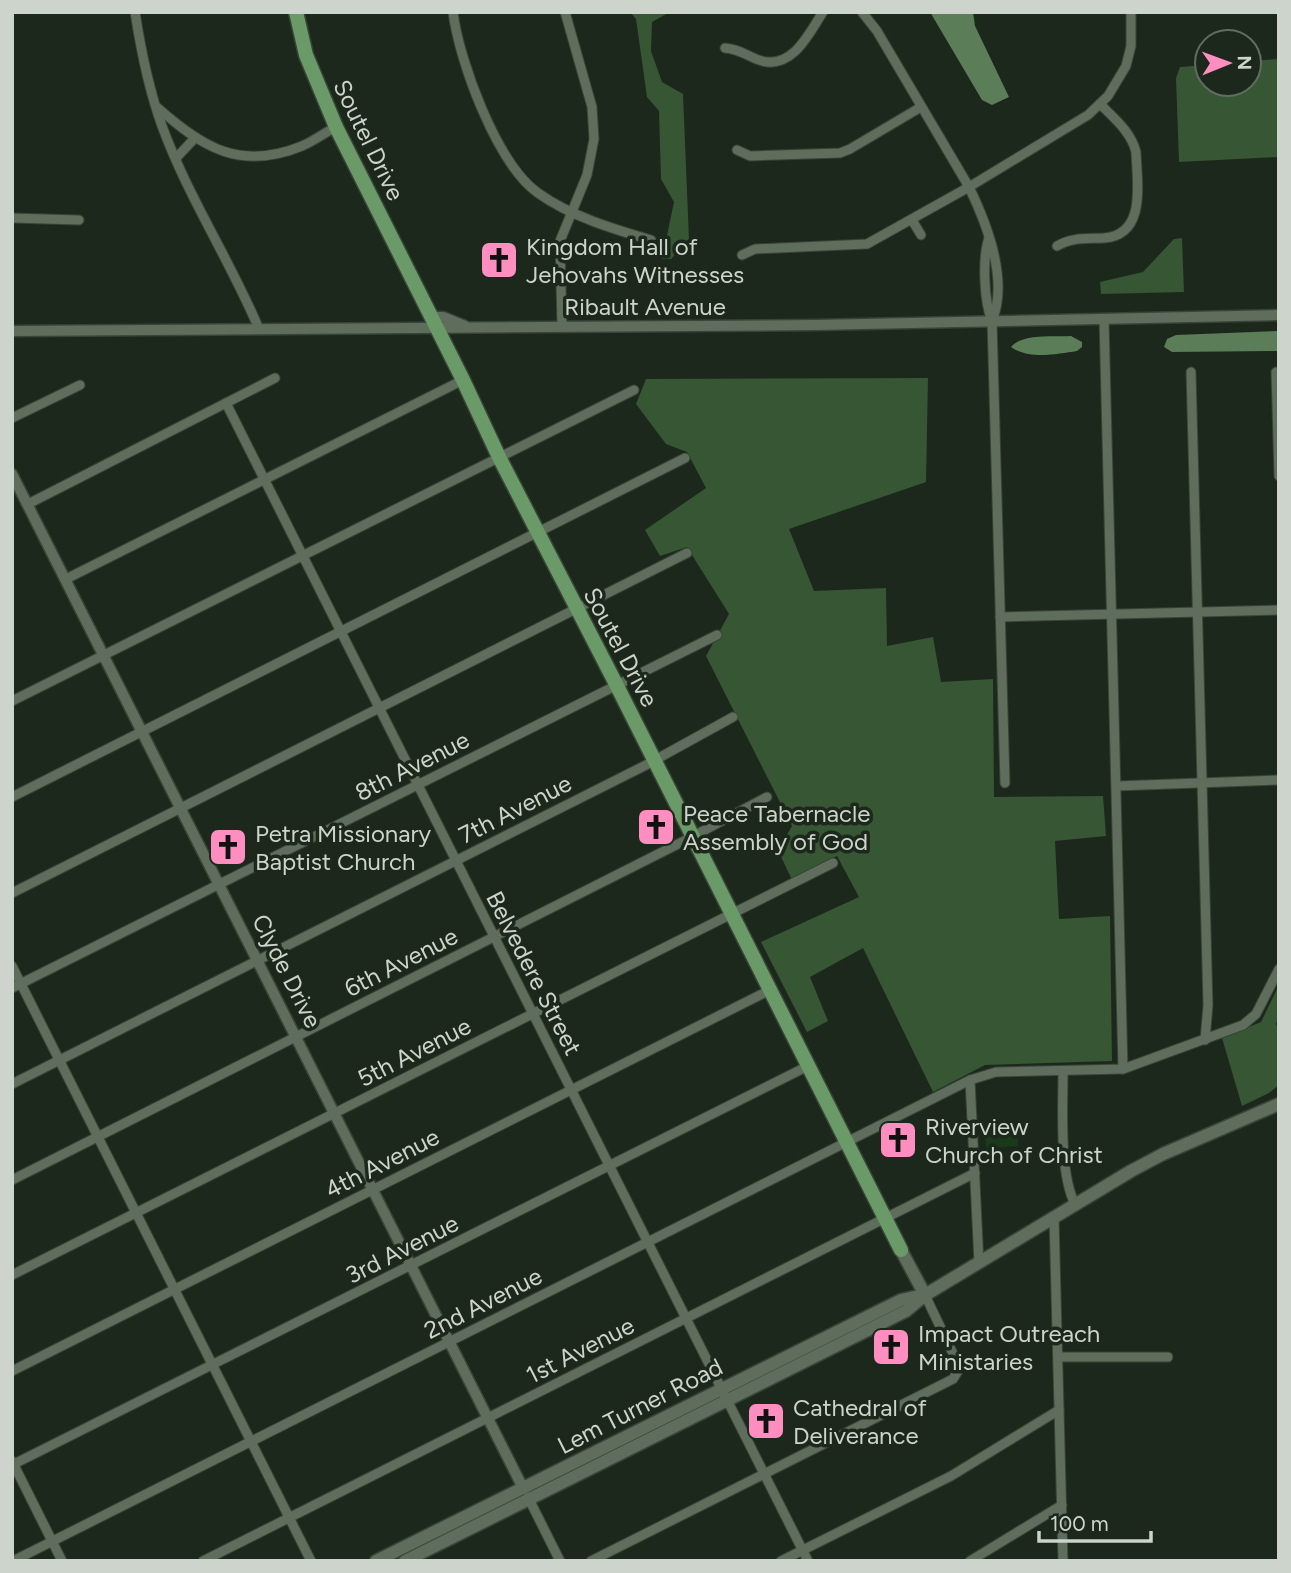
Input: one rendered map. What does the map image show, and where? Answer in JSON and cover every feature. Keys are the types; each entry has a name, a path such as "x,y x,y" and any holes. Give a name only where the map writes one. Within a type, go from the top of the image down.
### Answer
{"main road":[{"name":"Soutel Drive","path":"296,12 306,55 335,127 435,323 537,533 925,1295"},
{"name":"Lem Turner Road","path":"376,1561 526,1493 724,1394 906,1311 925,1295 1163,1154 1279,1104"},
{"name":"Lem Turner Road","path":"405,1561 526,1493"}],"street":[{"path":"135,12 144,65 162,125 259,329"},
{"path":"453,12 476,96 512,165 537,192 572,211 651,240"},
{"path":"562,327 560,241 587,175 594,139 592,107 565,12"},
{"path":"725,48 741,50 764,62 782,61 796,51 823,12"},
{"path":"862,12 877,31 969,187 996,252 997,308 992,321 1005,783"},
{"path":"742,255 755,249 867,244 969,187 1088,115 1118,83 1126,66 1131,46 1131,12"},
{"path":"1057,246 1068,240 1116,236 1124,231 1136,214 1136,152 1129,134 1100,104"},
{"path":"157,107 194,139 233,154 260,155 288,151 335,127"},
{"path":"737,150 750,156 840,153 921,107"},
{"path":"176,158 194,139"},
{"path":"12,218 79,220"},
{"path":"912,220 920,235"},
{"name":"Ribault Avenue","path":"12,331 259,329 435,323 470,328 816,325 1279,315"},
{"path":"1104,318 1123,1069"},
{"path":"1191,372 1208,1005 1205,1040"},
{"path":"1276,372 1279,476"},
{"path":"27,503 275,378"},
{"path":"66,579 463,380"},
{"path":"12,418 80,385"},
{"path":"12,701 634,390"},
{"name":"Belvedere Street","path":"226,403 808,1561"},
{"path":"12,797 685,458"},
{"name":"Clyde Drive","path":"12,474 526,1493"},
{"path":"12,893 687,553"},
{"path":"1000,617 1279,610"},
{"name":"8th Avenue","path":"17,986 716,635"},
{"name":"7th Avenue","path":"12,1084 654,760 733,717"},
{"path":"1117,786 1279,780"},
{"name":"6th Avenue","path":"12,1180 693,837 767,797"},
{"name":"5th Avenue","path":"12,1275 833,863"},
{"path":"12,966 17,986 60,1060 311,1561"},
{"name":"2nd Avenue","path":"13,1561 970,1080 996,1072 1123,1069 1251,1021 1279,969"},
{"name":"4th Avenue","path":"12,1371 770,990"},
{"name":"3rd Avenue","path":"13,1464 808,1066"},
{"path":"1063,1072 1068,1190 1075,1204"},
{"path":"970,1080 979,1263"},
{"name":"1st Avenue","path":"203,1561 975,1173"},
{"path":"1054,1217 1063,1561"},
{"path":"591,1561 956,1376 956,1360 925,1295"},
{"path":"1058,1357 1168,1357"},
{"path":"781,1561 951,1476 1059,1410"},
{"path":"13,1464 62,1561"},
{"path":"526,1493 560,1561"},
{"path":"970,1561 1062,1505"}],"shaded area":[{"path":"630,12 670,12 652,22 651,51 662,82 683,94 689,239 671,259 662,259 674,202 661,179 659,111 647,97 636,19"},
{"path":"930,12 973,12 975,26 1009,97 992,105 982,100"},
{"path":"1279,59 1279,157 1179,162 1176,78 1180,67 1193,66 1193,98 1263,98 1263,60"},
{"path":"1182,238 1184,292 1101,294 1100,282 1143,272 1174,239"},
{"path":"1279,331 1279,351 1172,352 1164,347 1167,339 1176,335"},
{"path":"1071,336 1082,342 1082,347 1077,351 1035,355 1011,347 1030,338"},
{"path":"928,378 926,482 789,529 814,591 886,588 887,646 933,637 941,682 993,679 994,797 1103,796 1106,836 1055,841 1059,919 1110,916 1112,1061 985,1065 933,1092 863,948 810,977 828,1021 807,1032 761,942 859,897 837,856 792,880 778,850 792,826 706,656 729,614 687,547 660,556 645,530 706,488 687,452 666,444 636,404 646,379"},
{"path":"1279,985 1279,1017 1276,1024 1279,1029 1279,1085 1242,1106 1222,1038 1261,1022"},
{"path":"1017,1130 1018,1146 986,1148 985,1131"}],"place":[{"name":"Kingdom Hall of Jehovahs Witnesses","path":"499,260"},
{"name":"Peace Tabernacle Assembly of God","path":"656,827"},
{"name":"Petra Missionary Baptist Church","path":"228,847"},
{"name":"Riverview Church of Christ","path":"898,1140"},
{"name":"Impact Outreach Ministaries","path":"891,1347"},
{"name":"Cathedral of Deliverance","path":"766,1421"}]}
